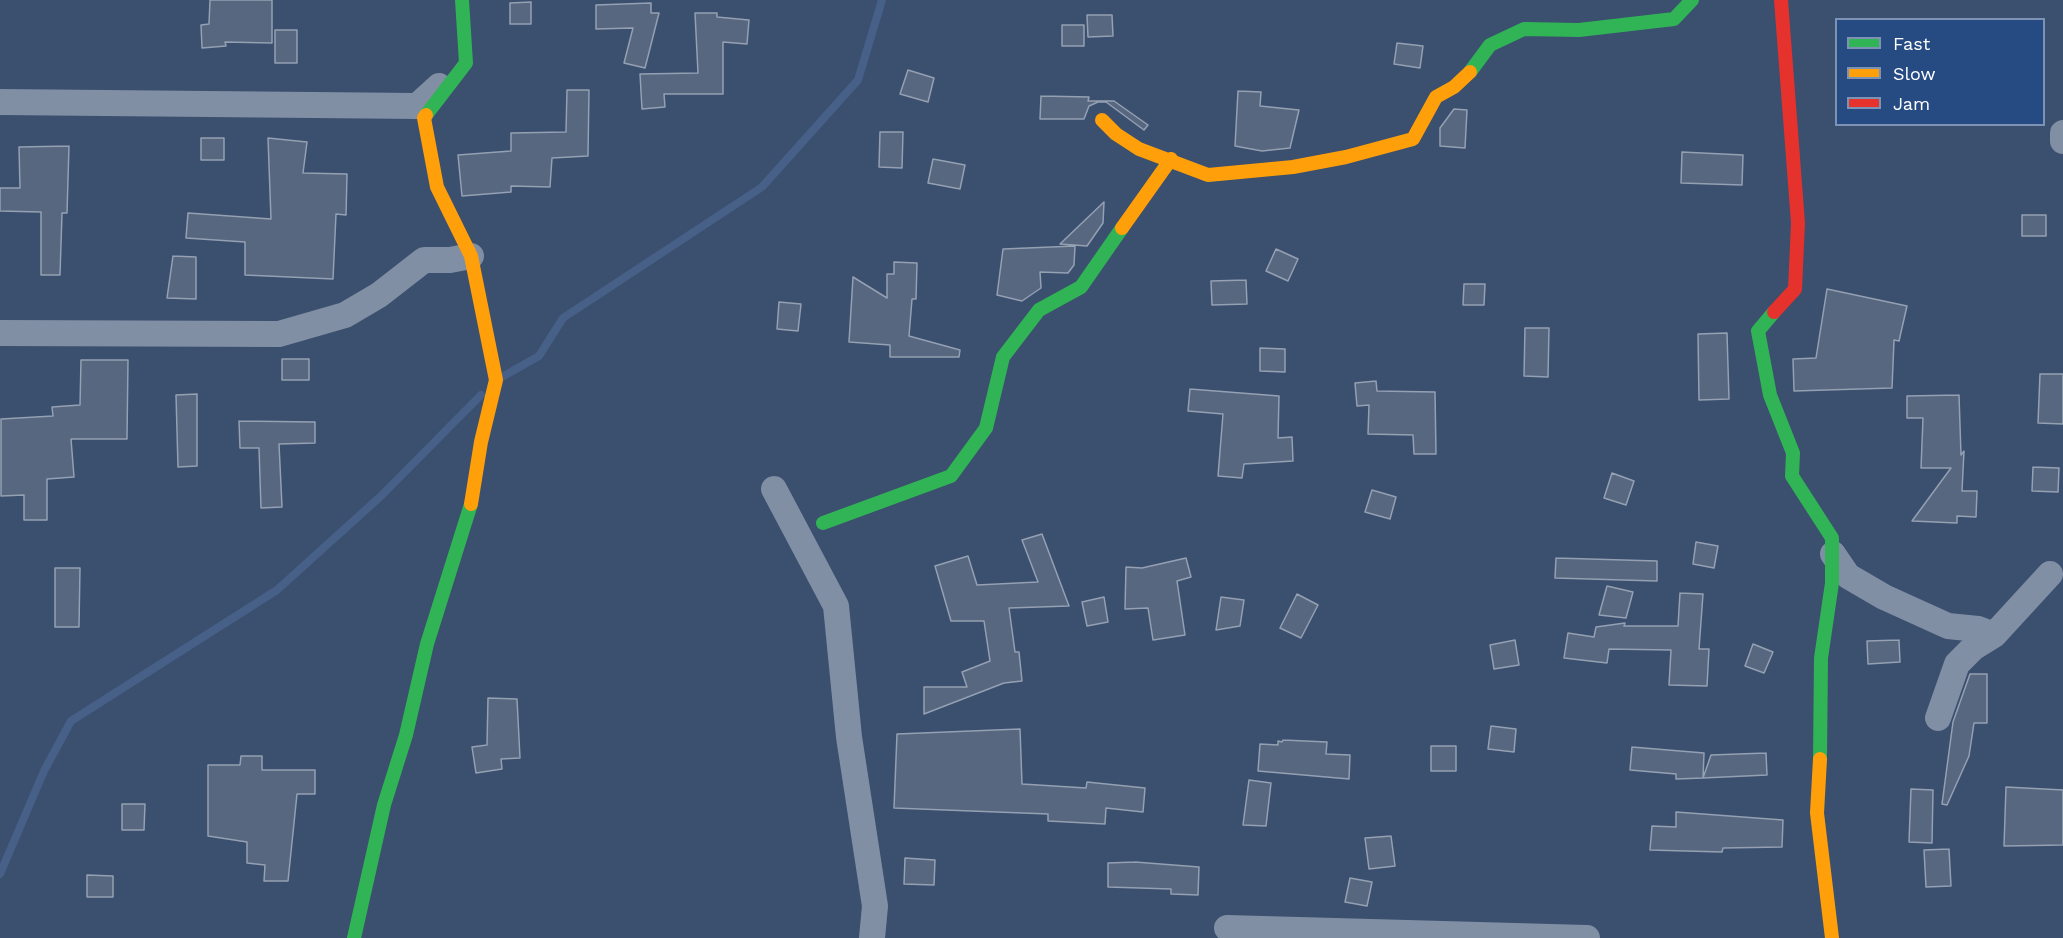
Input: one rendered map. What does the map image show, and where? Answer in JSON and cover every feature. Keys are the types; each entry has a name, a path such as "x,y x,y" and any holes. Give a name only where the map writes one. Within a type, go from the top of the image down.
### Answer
{"street":[{"path":"354,938 384,805 406,735 427,644 453,557 470,512 480,442 496,380 471,255 437,187 424,118 466,63 462,0"},
{"path":"1102,120 1116,134 1139,149 1171,159 1208,175 1304,165 1398,145 1413,139 1436,98 1454,87 1490,45 1524,29 1579,30 1674,19 1692,0"},
{"path":"1782,1 1798,223 1795,289 1758,331 1770,395 1793,453 1792,476 1832,538 1833,554 1821,658 1817,813 1832,938"},
{"path":"0,102 417,106 466,63"},
{"path":"2063,133 2063,141"},
{"path":"823,523 951,476 986,428 1002,357 1039,310 1081,287 1171,159"},
{"path":"0,333 279,334 345,315 379,295 424,261 450,260 471,255"},
{"path":"774,489 836,606 849,737 875,906 872,938"},
{"path":"1833,554 1848,576 1884,597 1948,626 1978,629 1994,636"},
{"path":"1938,718 1957,664 1973,648 1994,636 2050,574"},
{"path":"1227,928 1587,938"}],"building":[{"path":"210,0 272,0 272,43 225,42 226,46 202,48 201,25 209,24"},
{"path":"531,2 531,24 510,24 510,3"},
{"path":"651,3 651,13 659,13 645,68 624,63 633,28 596,29 596,5"},
{"path":"695,13 717,13 717,17 749,20 747,44 723,42 723,94 664,94 665,107 642,109 640,74 698,73"},
{"path":"1087,15 1112,15 1113,36 1088,37"},
{"path":"1062,25 1084,25 1084,46 1062,46"},
{"path":"275,30 297,30 297,63 275,63"},
{"path":"1397,43 1423,46 1420,68 1394,64"},
{"path":"908,70 934,78 928,102 900,94"},
{"path":"567,90 589,90 588,156 552,158 550,187 511,186 511,192 462,196 458,155 511,151 511,133 566,132"},
{"path":"1238,91 1261,92 1260,106 1299,110 1290,148 1262,151 1235,146"},
{"path":"1041,96 1089,97 1088,101 1114,101 1148,125 1144,130 1106,102 1098,102 1089,106 1084,119 1040,119"},
{"path":"1454,109 1467,110 1465,148 1440,146 1440,128"},
{"path":"880,132 903,132 902,168 879,167"},
{"path":"201,138 224,138 224,160 201,160"},
{"path":"268,138 307,142 303,173 347,174 346,215 336,214 333,279 245,275 245,242 186,238 188,213 271,219"},
{"path":"69,146 67,213 62,213 60,275 41,275 41,212 0,211 0,188 20,188 19,147"},
{"path":"1682,152 1743,155 1742,185 1681,183"},
{"path":"933,159 965,165 960,189 928,183"},
{"path":"1104,202 1103,223 1087,246 1060,244"},
{"path":"2022,215 2046,215 2046,236 2022,236"},
{"path":"1075,246 1074,265 1068,273 1040,272 1041,288 1022,301 997,295 1003,249"},
{"path":"1276,249 1298,259 1288,281 1266,271"},
{"path":"173,256 196,257 196,299 167,298"},
{"path":"894,262 917,263 916,299 912,299 909,336 960,350 959,357 890,357 890,345 849,342 853,277 887,298 887,274 894,274"},
{"path":"1246,280 1247,304 1212,305 1211,281"},
{"path":"1464,284 1485,284 1484,305 1463,305"},
{"path":"1827,289 1907,306 1899,341 1894,340 1892,388 1794,391 1793,359 1816,358"},
{"path":"779,302 801,304 798,331 777,329"},
{"path":"1525,328 1549,328 1548,377 1524,376"},
{"path":"1727,333 1729,399 1699,400 1698,334"},
{"path":"1260,348 1285,349 1285,372 1260,371"},
{"path":"282,359 309,359 309,380 282,380"},
{"path":"81,360 128,360 127,439 71,439 74,477 47,479 47,520 24,520 24,495 1,496 1,419 53,416 52,407 80,405"},
{"path":"2040,374 2063,374 2063,424 2038,423"},
{"path":"1376,381 1377,391 1435,392 1436,454 1414,454 1413,435 1368,434 1369,405 1357,406 1355,383"},
{"path":"1190,389 1279,396 1278,438 1292,437 1293,461 1244,464 1242,478 1218,476 1223,414 1188,411"},
{"path":"197,394 197,466 178,467 176,395"},
{"path":"1959,395 1961,455 1964,451 1962,491 1977,491 1976,517 1957,516 1957,523 1912,521 1951,468 1921,468 1923,418 1907,418 1907,396"},
{"path":"239,421 315,422 315,443 279,444 282,507 261,508 259,448 240,448"},
{"path":"2033,467 2059,468 2058,492 2032,491"},
{"path":"1612,473 1634,481 1626,505 1604,498"},
{"path":"1372,490 1396,497 1390,519 1365,512"},
{"path":"1042,534 1069,606 1009,608 1015,652 1019,652 1022,681 1004,683 924,714 924,687 967,687 962,672 990,661 984,621 951,621 935,566 968,556 977,585 1038,582 1022,540"},
{"path":"1696,542 1718,546 1714,568 1693,564"},
{"path":"1186,558 1191,577 1177,581 1185,635 1153,640 1148,608 1125,609 1126,567 1142,568"},
{"path":"1556,558 1657,561 1657,581 1555,578"},
{"path":"55,568 80,568 79,627 55,627"},
{"path":"1607,586 1633,592 1626,618 1599,615"},
{"path":"1680,593 1703,594 1699,649 1709,649 1707,686 1669,685 1671,650 1609,649 1607,663 1564,658 1568,633 1594,637 1596,627 1625,623 1624,626 1678,626"},
{"path":"1297,594 1318,605 1301,638 1280,628"},
{"path":"1104,597 1108,622 1087,626 1082,602"},
{"path":"1221,597 1244,600 1240,626 1216,630"},
{"path":"1515,640 1519,665 1494,669 1490,645"},
{"path":"1899,640 1900,662 1868,664 1867,641"},
{"path":"1753,644 1773,652 1764,673 1745,666"},
{"path":"1970,674 1987,674 1987,723 1974,723 1969,756 1947,805 1942,804 1953,722"},
{"path":"488,698 517,699 520,758 501,759 502,769 476,773 472,747 487,745"},
{"path":"1491,726 1516,729 1514,752 1488,749"},
{"path":"1020,729 1022,784 1086,788 1087,782 1145,788 1143,812 1106,808 1105,824 1048,821 1048,814 894,808 897,734"},
{"path":"1278,741 1327,742 1326,754 1350,755 1349,779 1258,771 1260,744 1278,745"},
{"path":"1431,746 1456,746 1456,771 1431,771"},
{"path":"1632,747 1704,753 1703,778 1676,779 1676,774 1630,770"},
{"path":"1766,753 1767,775 1703,778 1711,755"},
{"path":"241,756 262,756 262,770 315,770 315,794 297,794 288,881 264,881 265,865 247,863 247,842 208,836 208,765 240,765"},
{"path":"1249,780 1271,783 1266,826 1243,825"},
{"path":"2006,787 2063,790 2063,845 2004,846"},
{"path":"1911,789 1933,790 1932,843 1909,842"},
{"path":"122,804 145,804 144,830 122,830"},
{"path":"1676,812 1783,820 1782,847 1723,848 1722,852 1650,850 1652,826 1676,827"},
{"path":"1391,836 1395,866 1369,869 1365,838"},
{"path":"1949,849 1951,886 1926,887 1924,850"},
{"path":"905,858 935,860 934,885 904,884"},
{"path":"1135,862 1199,867 1198,895 1171,894 1171,889 1108,887 1108,863"},
{"path":"87,875 113,876 113,897 87,897"},
{"path":"1350,878 1372,882 1367,906 1345,902"}],"waterway":[{"path":"502,377 539,356 563,318 762,187 858,80 882,0"},
{"path":"0,874 44,771 71,721 277,590 381,496 481,395"}],"traffic: fast":[{"path":"426,115 466,63 462,0"},
{"path":"1470,72 1490,45 1524,29 1579,30 1674,19 1692,0"},
{"path":"823,523 951,476 986,428 1003,357 1039,310 1081,287 1122,228"},
{"path":"1774,312 1758,331 1770,395 1793,453 1792,476 1832,538 1832,583 1821,658 1820,759"},
{"path":"354,938 384,805 406,735 427,644 471,504"}],"traffic: slow":[{"path":"1102,120 1116,134 1139,149 1208,175 1293,167 1346,157 1413,139 1436,97 1454,87 1470,72"},
{"path":"426,115 424,118 437,187 471,256 496,380 481,442 471,504"},
{"path":"1122,228 1171,159"},
{"path":"1820,759 1817,813 1832,938"}],"traffic: jam":[{"path":"1774,312 1795,289 1798,223 1781,0"}]}
